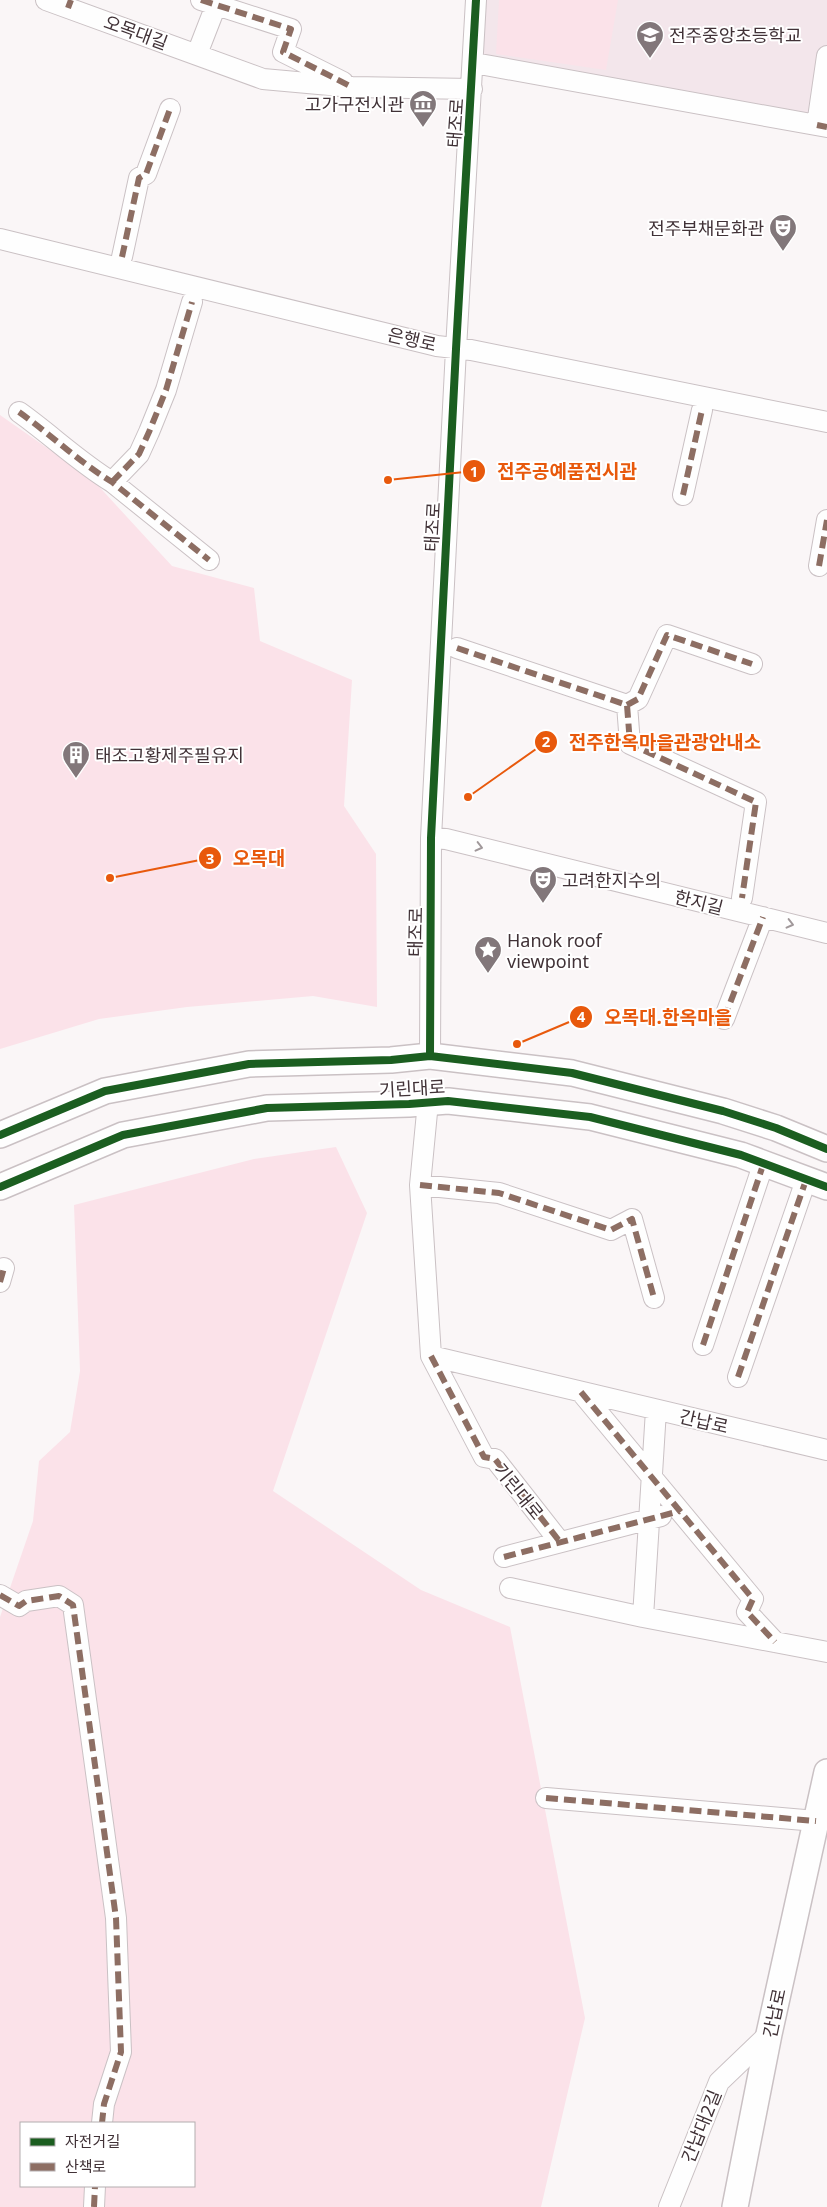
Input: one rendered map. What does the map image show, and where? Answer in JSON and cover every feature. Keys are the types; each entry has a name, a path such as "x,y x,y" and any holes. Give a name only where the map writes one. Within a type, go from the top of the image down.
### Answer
{"street":[{"name":"오목대길","path":"46,0 69,4 197,54"},
{"name":"태조로","path":"430,1056 431,838 476,0"},
{"path":"197,54 212,2 290,29 283,52 352,87"},
{"name":"태조로","path":"197,54 263,80 352,87 472,89"},
{"path":"474,63 822,126 827,56"},
{"path":"122,257 139,178 146,174 170,109"},
{"name":"은행로","path":"0,239 456,349 827,422"},
{"path":"112,482 139,454 149,432 166,390 192,302"},
{"path":"683,494 702,410"},
{"path":"19,412 112,482 209,560"},
{"path":"819,566 827,520"},
{"path":"456,648 627,705 638,699 667,635 752,664"},
{"path":"627,705 630,744 756,802 742,898"},
{"name":"한지길","path":"431,838 446,839 827,933"},
{"path":"724,1020 763,918"},
{"name":"기린대로","path":"0,1135 106,1091 249,1064 391,1060 430,1056 572,1073 722,1111 776,1128 827,1149"},
{"name":"기린대로","path":"0,1187 123,1135 267,1108 448,1100 590,1117 740,1155 817,1184 738,1377"},
{"name":"기린대로","path":"428,1102 420,1185 431,1356 484,1457 495,1458 560,1542"},
{"path":"703,1345 764,1165"},
{"path":"420,1185 499,1193 611,1230 632,1219 654,1298"},
{"path":"0,1269 4,1268 0,1282"},
{"name":"간납로","path":"431,1356 827,1450"},
{"path":"581,1392 753,1599 747,1612 775,1642"},
{"path":"643,1618 656,1410"},
{"path":"504,1557 680,1512"},
{"path":"510,1588 643,1618 827,1652"},
{"path":"0,1595 20,1606 26,1601 60,1596 73,1606 116,1918 118,1945 122,2052 104,2104 102,2122"},
{"name":"간납로","path":"735,2207 769,2034 827,1772"},
{"path":"546,1798 816,1821"},
{"name":"간납대2길","path":"669,2207 719,2082 769,2034"},
{"path":"94,2207 95,2187"}],"shaded area":[{"name":"전주중앙초등학교","path":"476,0 827,0 827,56 817,125 474,63"},
{"path":"499,0 618,0 606,70 496,54"},
{"path":"0,415 93,480 172,566 254,588 260,641 352,680 344,806 376,854 377,1007 313,996 187,1007 99,1019 0,1049"},
{"path":"336,1147 367,1213 273,1491 421,1590 510,1627 585,2018 541,2207 0,2207 0,1617 33,1521 39,1461 70,1432 80,1371 74,1205 254,1159"}],"marked path":[{"path":"68,8 71,0"},
{"path":"201,0 291,29 283,52 352,87"},
{"path":"122,257 139,178 146,174 170,109"},
{"path":"817,125 827,127"},
{"path":"112,482 139,454 149,432 166,390 192,302"},
{"path":"683,495 702,410"},
{"path":"19,412 88,466 112,482 209,560"},
{"path":"819,566 827,520"},
{"path":"627,705 638,699 667,635 752,664"},
{"path":"457,648 627,705 630,744 756,802 742,898"},
{"path":"724,1019 763,917"},
{"path":"703,1345 763,1165"},
{"path":"738,1377 806,1180"},
{"path":"420,1185 499,1193 611,1230 632,1219 654,1298"},
{"path":"0,1282 4,1268"},
{"path":"431,1356 484,1457 495,1459 560,1542"},
{"path":"581,1392 753,1599 747,1612 775,1642"},
{"path":"504,1557 680,1511"},
{"path":"0,1595 19,1606 26,1601 59,1596 73,1605 116,1918 121,2052 104,2104 102,2122"},
{"path":"546,1798 816,1821"},
{"path":"94,2207 95,2187"}],"cycle path":[{"path":"430,1056 431,838 476,0"},
{"path":"0,1135 105,1091 249,1064 391,1060 430,1056 572,1073 723,1111 776,1128 827,1149"},
{"path":"0,1187 123,1135 267,1108 448,1101 590,1117 741,1155 827,1187"}],"place":[{"name":"전주중앙초등학교","path":"650,59"},
{"name":"고가구전시관","path":"423,128"},
{"name":"전주부채문화관","path":"783,252"},
{"name":"전주공예품전시관","path":"388,480"},
{"name":"태조고황제주필유지","path":"76,779"},
{"name":"전주한옥마을관광안내소","path":"468,797"},
{"name":"오목대","path":"110,878"},
{"name":"고려한지수의","path":"543,904"},
{"name":"Hanok roof viewpoint","path":"488,974"},
{"name":"오목대.한옥마을","path":"517,1044"}]}
